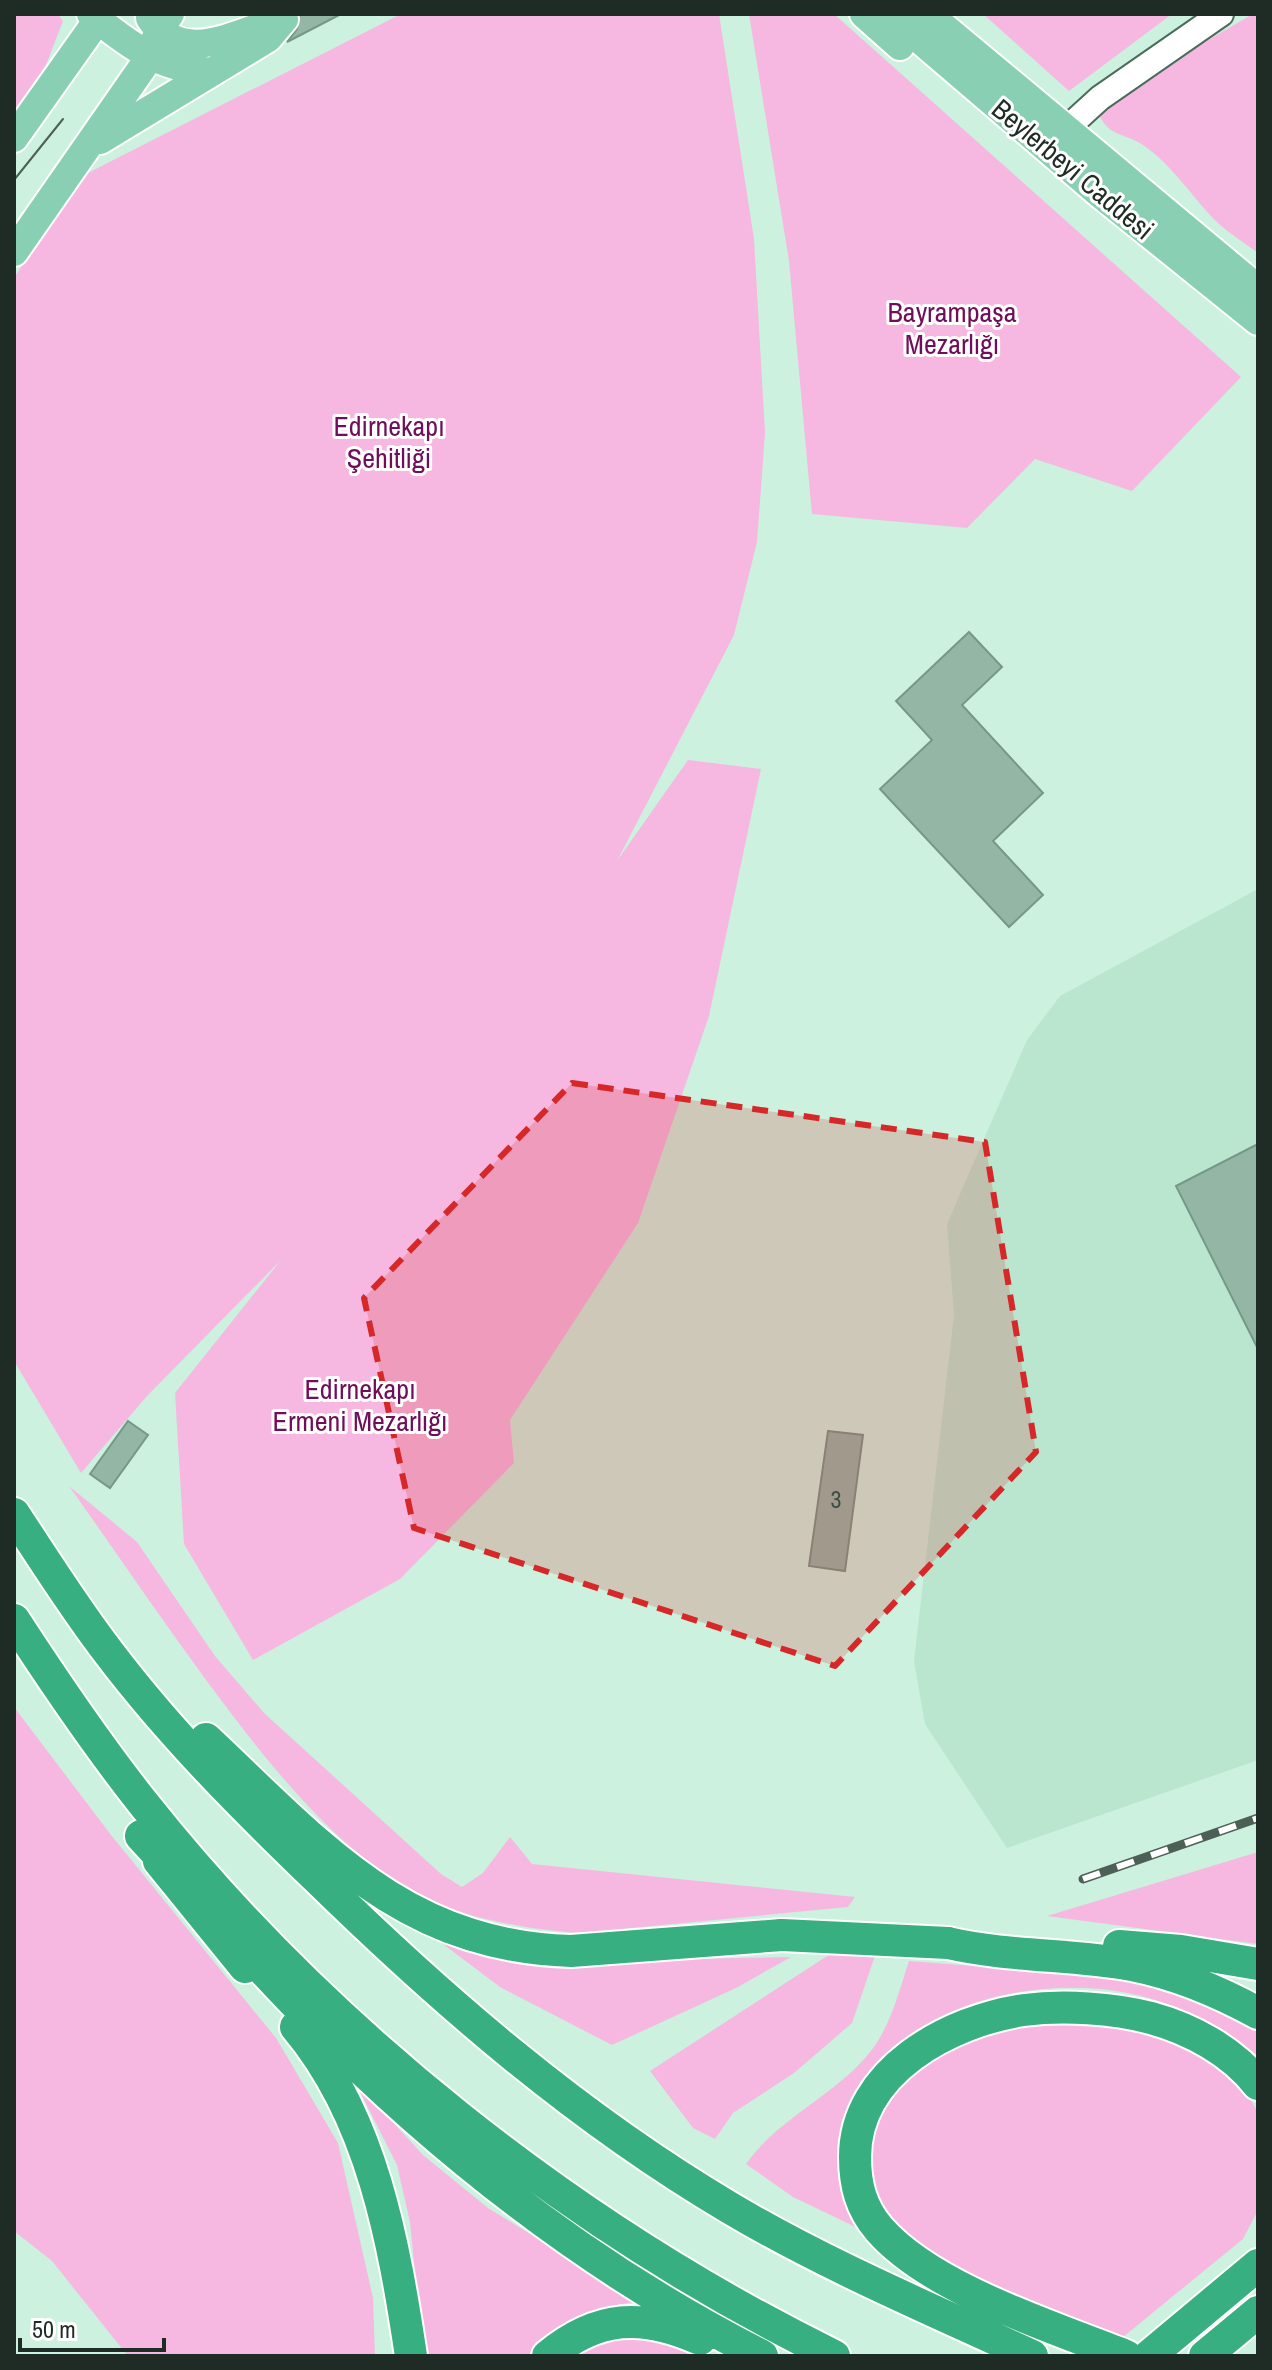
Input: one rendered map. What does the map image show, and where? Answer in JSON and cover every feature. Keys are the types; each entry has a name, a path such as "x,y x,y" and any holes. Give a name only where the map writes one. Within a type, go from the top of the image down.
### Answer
{"highway":[{"path":"14,1514 110,1655 193,1754 237,1801 428,1984 554,2087 662,2166 732,2209 833,2262 1032,2356"},
{"path":"14,1620 145,1805 243,1918 404,2070 500,2148 641,2245 766,2321 834,2356"},
{"path":"36,1654 49,1696 69,1734 194,1908 302,2034 337,2087 375,2180 411,2356"},
{"path":"110,1655 176,1710 343,1867 369,1887 444,1925 537,1950 605,1951 782,1935 948,1943 1127,1946 1258,1964"},
{"path":"141,1836 304,2014 448,2148 586,2251 697,2321 762,2356"},
{"path":"948,1943 985,1952 1150,1969 1211,1989 1258,2013"},
{"path":"1126,2356 934,2273 906,2255 880,2230 863,2207 855,2163 862,2116 877,2088 900,2063 963,2027 1026,2010 1058,2009 1130,2015 1169,2024 1236,2061 1258,2084"},
{"path":"1177,2333 1188,2317 1258,2247"},
{"path":"1149,2356 1258,2265"},
{"path":"394,2269 399,2356"},
{"path":"1205,2356 1258,2312"},
{"path":"548,2356 583,2333 604,2325 646,2320 687,2333 738,2356"}],"main road":[{"path":"864,14 963,96 1004,113"},
{"name":"Beylerbeyi Caddesi","path":"890,14 1004,113 1258,321"},
{"path":"159,19 178,44 196,46 289,16"},
{"path":"92,145 268,38 289,16"},
{"name":"Beylerbeyi Caddesi","path":"935,18 1258,289"},
{"path":"14,138 90,19 149,58 179,69 211,72"},
{"path":"14,252 92,145 149,58 159,19"}],"street":[{"path":"1066,129 1100,98 1221,14"}],"highlighted area":[{"path":"572,1083 985,1142 1036,1452 835,1666 414,1528 364,1298"}],"shaded area":[{"path":"1258,889 1258,1760 1007,1848 925,1724 914,1661 954,1315 947,1224 1027,1040 1060,996"}],"green space":[{"path":"14,14 58,14 63,21 46,65 14,113"},
{"name":"Edirnekapı Şehitliği","path":"401,14 719,14 754,239 765,433 757,542 734,635 617,861 688,760 761,769 709,1016 638,1223 510,1420 514,1463 400,1579 253,1660 184,1544 175,1393 281,1260 147,1396 81,1473 14,1361 14,278 78,178"},
{"name":"Bayrampaşa Mezarlığı","path":"749,14 834,14 1241,377 1132,491 1035,459 967,528 812,514 789,261"},
{"path":"983,14 1172,14 1069,91"},
{"path":"1253,14 1258,14 1258,253 1218,223 1154,153 1137,141 1112,131 1099,114 1106,99"},
{"path":"69,1486 137,1542 215,1656 264,1713 441,1874 462,1887 483,1873 510,1837 532,1864 855,1897 848,1907 580,1933 487,1919 418,1896 345,1842 273,1767 191,1660"},
{"path":"14,1707 111,1835 276,2038 338,2143 373,2298 375,2356 128,2356 52,2261 14,2231"},
{"path":"1258,1852 1258,1944 1047,1916 1255,1853"},
{"path":"443,1944 542,1962 791,1957 736,1988 612,2045 500,1987"},
{"path":"841,1947 876,1953 852,2023 794,2073 733,2113 715,2139 693,2128 650,2071"},
{"path":"909,1961 1135,1978 1185,1990 1258,2028 1258,2056 1229,2034 1197,2017 1128,1993 1060,1988 1024,1991 955,2010 923,2026 895,2046 867,2078 847,2114 842,2133 843,2153 864,2231 793,2197 746,2164 773,2134 837,2085 866,2057 887,2023"},
{"path":"1079,2019 1161,2035 1209,2058 1241,2082 1258,2113 1258,2210 1243,2239 1123,2337 921,2255 882,2216 865,2152 879,2117 902,2082 935,2055 975,2036 1029,2020"},
{"path":"354,2080 423,2155 488,2208 639,2301 580,2317 558,2332 534,2356 423,2356 410,2222 397,2165"},
{"path":"671,2335 715,2356 565,2356 594,2339"}],"building":[{"path":"300,14 341,14 287,42 297,29"},
{"path":"969,632 1002,667 962,705 1043,793 993,841 1043,895 1009,927 880,789 932,740 896,701"},
{"path":"1258,1144 1258,1349 1176,1186"},
{"path":"128,1421 148,1435 110,1488 90,1474"},
{"path":"828,1431 863,1435 845,1571 809,1566"}],"tram line":[{"path":"14,180 63,119"}],"railway":[{"path":"1083,1879 1258,1818"}],"park label":[{"name":"Edirnekapı Ermeni Mezarlığı","path":"360,1405"}]}
